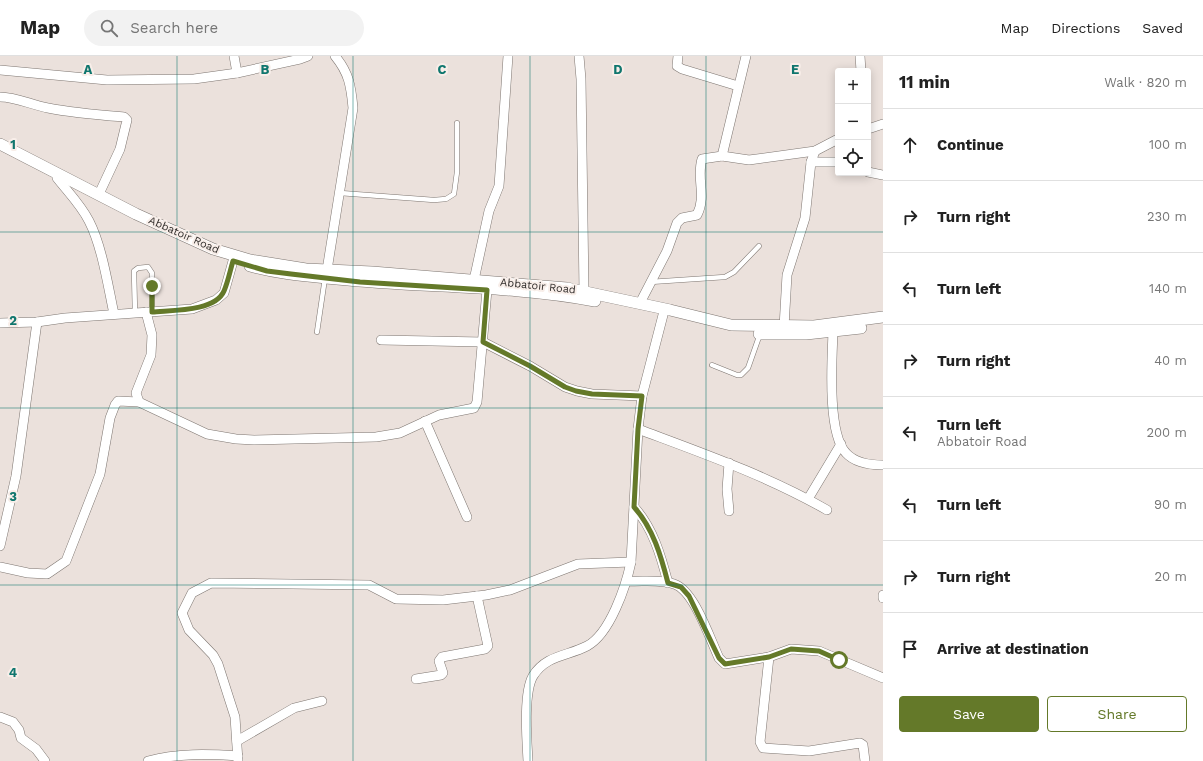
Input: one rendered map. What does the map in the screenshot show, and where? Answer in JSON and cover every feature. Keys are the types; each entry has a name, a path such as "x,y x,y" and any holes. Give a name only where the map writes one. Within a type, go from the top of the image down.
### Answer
{"street":[{"path":"234,56 237,73"},
{"path":"0,70 107,80 194,79 237,73 308,56"},
{"path":"326,274 353,108 351,88 345,68 335,56"},
{"path":"474,280 489,211 498,186 508,56"},
{"path":"579,56 581,87 584,292"},
{"path":"678,56 677,66 682,69 738,86"},
{"path":"722,156 746,56"},
{"path":"860,56 860,68"},
{"path":"0,97 23,100 41,107 58,110 124,117 127,124 120,149 99,194"},
{"path":"871,128 883,124"},
{"path":"640,303 667,251 677,223 682,218 697,215 702,206 699,170 702,159 722,156 750,160 815,151 835,141"},
{"name":"Abbatoir Road","path":"0,144 136,214 224,254 326,274 487,290 535,292 558,295 640,309 720,329 760,334 806,334 883,325"},
{"name":"Abbatoir Road","path":"0,150 181,240 233,261 267,271 474,280 584,292 640,303 731,325 814,326 883,317"},
{"path":"784,326 787,275 805,218 811,162 815,151"},
{"path":"811,162 835,162"},
{"path":"871,173 883,175"},
{"path":"57,178 85,215 95,234 114,314"},
{"path":"0,323 37,322 65,318 192,309 216,300 224,293 233,261"},
{"path":"0,567 28,573 47,574 66,561 100,474 110,418 115,405 118,402 139,402 207,434 248,440 376,437 400,433 439,415 474,408 477,402 487,290"},
{"path":"139,402 136,393 140,378 151,355 152,335 149,312"},
{"path":"528,761 527,709 532,678 539,668 552,658 586,646 597,640 605,628 627,581 631,562 638,429 642,396 663,315"},
{"path":"0,546 16,476 37,322"},
{"path":"833,332 834,424 841,444 846,453 863,464 883,465"},
{"path":"380,340 483,342 530,366 565,387 576,391 592,394 642,396"},
{"path":"425,421 467,517"},
{"path":"638,429 729,463 808,499 827,510"},
{"path":"808,499 841,444"},
{"path":"729,463 727,490 729,511"},
{"path":"634,507 643,517 651,532 668,583"},
{"path":"148,761 157,758 201,754 238,758 235,717 218,664 213,655 189,630 182,613 192,594 212,583 230,582 246,584 369,585 401,600 443,600 510,590 578,564 631,562"},
{"path":"627,581 668,583 681,587 689,596 719,658 725,664 769,657 791,649 819,651 883,678"},
{"path":"416,679 441,675 443,673 439,661 442,656 485,649 488,646 477,596"},
{"path":"769,657 760,742 763,748 809,751 860,743 863,745 865,761"},
{"path":"237,741 294,708 322,701"},
{"path":"0,717 13,722 19,730 21,738 36,749 45,761"}],"lane":[{"path":"340,192 434,200 446,199 454,194 457,172 457,123"},
{"path":"650,282 725,277 734,272 759,246"},
{"path":"135,313 134,271 138,268 148,267 152,273 149,312"},
{"path":"317,332 326,274"},
{"path":"712,365 737,375 741,375 748,368 760,334"}],"route":[{"path":"152,286 152,312 192,309 204,306 216,300 224,293 233,261 267,271 360,282 487,290 483,342 530,366 565,387 576,391 592,394 642,396 638,429 634,507 643,517 651,532 668,583 681,587 689,596 719,658 725,664 738,663 769,657 791,649 819,651 839,660"}]}
